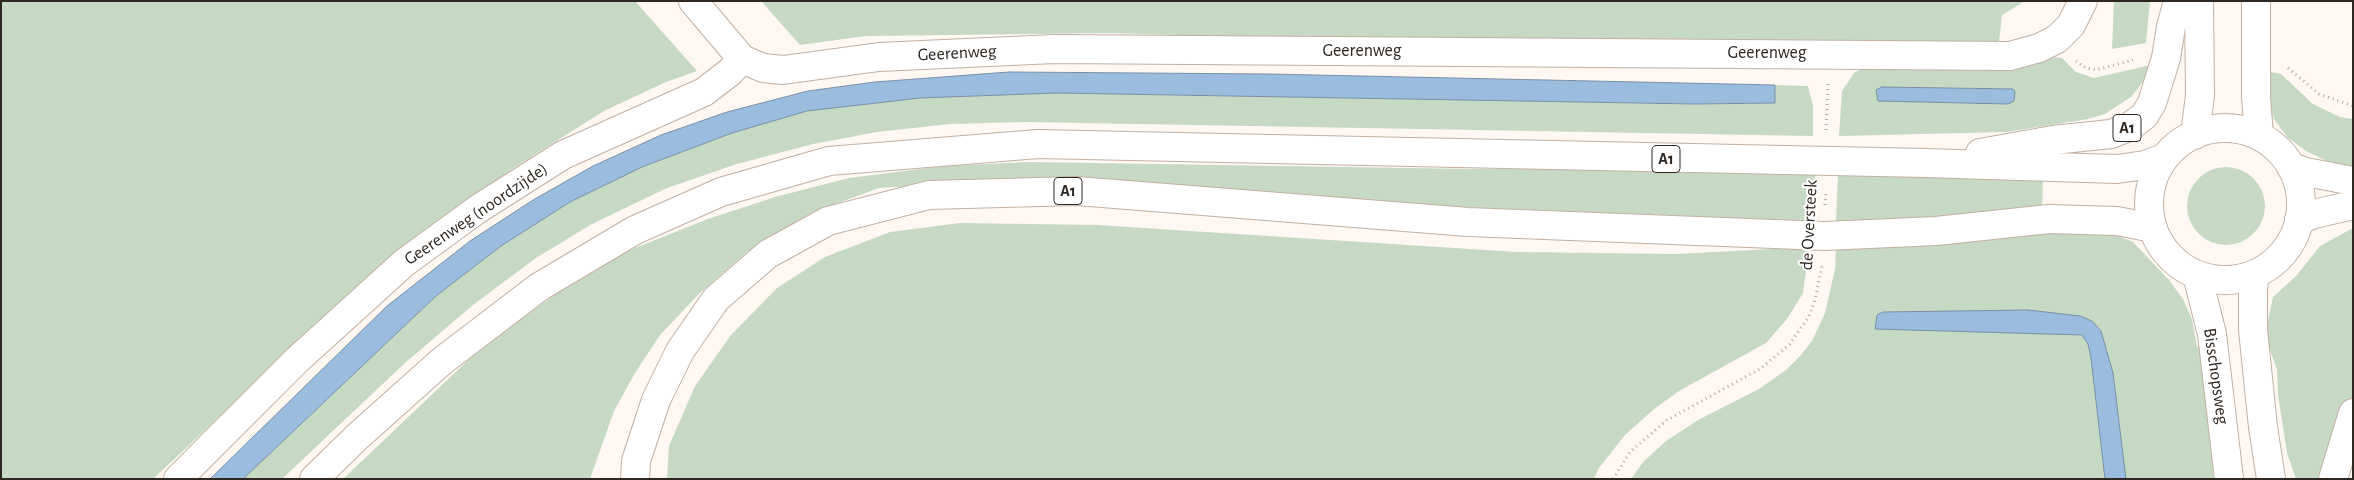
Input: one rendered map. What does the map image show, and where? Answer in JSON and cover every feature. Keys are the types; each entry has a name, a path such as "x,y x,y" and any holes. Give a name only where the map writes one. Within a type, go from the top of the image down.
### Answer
{"main road":[{"name":"Geerenweg","path":"693,1 742,59 763,68 783,70 879,57 1054,49 2010,56 2040,48 2057,39 2071,25 2082,1"},
{"name":"A1","path":"1925,163 2053,140 2111,134 2129,127 2144,116 2152,103 2166,58 2178,1"},
{"path":"2195,135 2200,95 2199,1"},
{"path":"2256,1 2256,97 2259,135"},
{"name":"Geerenweg (noordzijde)","path":"178,479 297,360 404,263 478,208 563,155 704,92 730,72 742,59"},
{"path":"2216,129 2238,129 2259,135 2270,142 2291,167 2300,194 2299,220 2293,239 2282,254 2270,265 2255,274 2226,280 2197,275 2181,267 2169,257 2158,242 2153,228 2149,204 2153,182 2164,158 2177,146 2195,135 2216,129"},
{"name":"A1","path":"314,479 357,437 442,361 539,287 635,230 721,192 829,161 1038,144 1925,163 2116,169 2145,165 2164,158"},
{"path":"2291,167 2306,172 2353,181"},
{"name":"A1","path":"635,479 636,461 656,400 680,350 716,299 768,254 828,221 929,195 1076,191 1468,222 1824,236 1936,230 2049,219 2117,221 2153,228"},
{"path":"2299,220 2314,214 2353,205"},
{"path":"2255,274 2253,330 2263,427 2271,479"},
{"name":"Bisschopsweg","path":"2197,275 2212,334 2229,479"},
{"path":"2333,479 2353,413"}],"path":[{"path":"2057,39 2077,62 2091,70 2102,70 2141,59"},
{"name":"de Oversteek","path":"1612,479 1630,452 1667,420 1760,369 1790,344 1805,323 1815,300 1824,261 1828,54"}],"green space":[{"path":"1,1 635,1 697,71 666,82 604,111 512,169 454,211 341,303 153,479 1,479"},
{"path":"761,1 2025,1 2002,15 1999,42 1376,41 1109,33 866,36 800,45"},
{"path":"2114,1 2150,1 2146,43 2112,49"},
{"path":"2053,57 2062,58 2076,72 2094,78 2151,65 2150,73 2131,97 2105,114 2088,119 2007,132 1839,136 1842,91 1854,73 1862,68 2035,63"},
{"path":"2266,71 2281,74 2313,104 2340,117 2353,119 2353,169 2337,166 2306,151 2288,138 2274,119 2267,92"},
{"path":"1775,85 1808,86 1813,106 1813,136 1025,122 950,124 877,132 813,144 737,164 667,188 592,224 536,258 473,305 405,363 282,479 243,479 436,296 501,246 570,202 642,167 732,133 807,111 920,98 1057,93 1695,104 1774,103"},
{"path":"1029,162 1472,169 1688,168 1815,173 1813,221 1283,200 1162,192 1023,179 879,188 811,213 747,252 700,293 660,335 635,373 614,411 590,479 343,479 483,346 553,296 615,256 708,219 775,197 849,178 944,166"},
{"path":"2218,167 2234,167 2248,173 2259,184 2265,198 2265,214 2259,228 2248,239 2234,245 2218,245 2204,239 2193,228 2187,214 2187,198 2193,184 2204,173"},
{"path":"1838,175 2043,179 2042,210 1886,222 1836,221"},
{"path":"960,223 1097,225 1517,252 1677,254 1809,247 1803,293 1787,319 1766,343 1679,391 1653,410 1625,435 1599,468 1594,479 667,479 669,446 695,386 731,335 777,288 825,257 890,232"},
{"path":"2353,228 2353,395 2345,413 2324,479 2296,479 2287,453 2278,395 2277,370 2265,335 2273,297 2296,276 2320,246"},
{"path":"2056,230 2056,233 2116,235 2133,242 2169,280 2183,299 2192,319 2197,347 2201,347 2214,479 1631,479 1643,462 1666,441 1698,420 1759,389 1786,370 1800,356 1812,341 1825,313 1835,269 1836,246"}],"water":[{"path":"1009,72 1269,74 1775,85 1775,103 1695,104 1057,93 920,98 807,111 732,133 642,167 570,202 501,246 436,296 243,479 210,479 387,306 470,241 533,200 593,166 661,135 727,112 808,91 875,82"},
{"path":"1882,87 2013,89 2015,92 2014,101 2008,104 1878,101 1876,90"},
{"path":"2028,310 2080,316 2092,321 2101,331 2113,373 2126,479 2105,479 2091,358 2088,344 2082,335 1875,329 1877,315 1883,312"}]}
